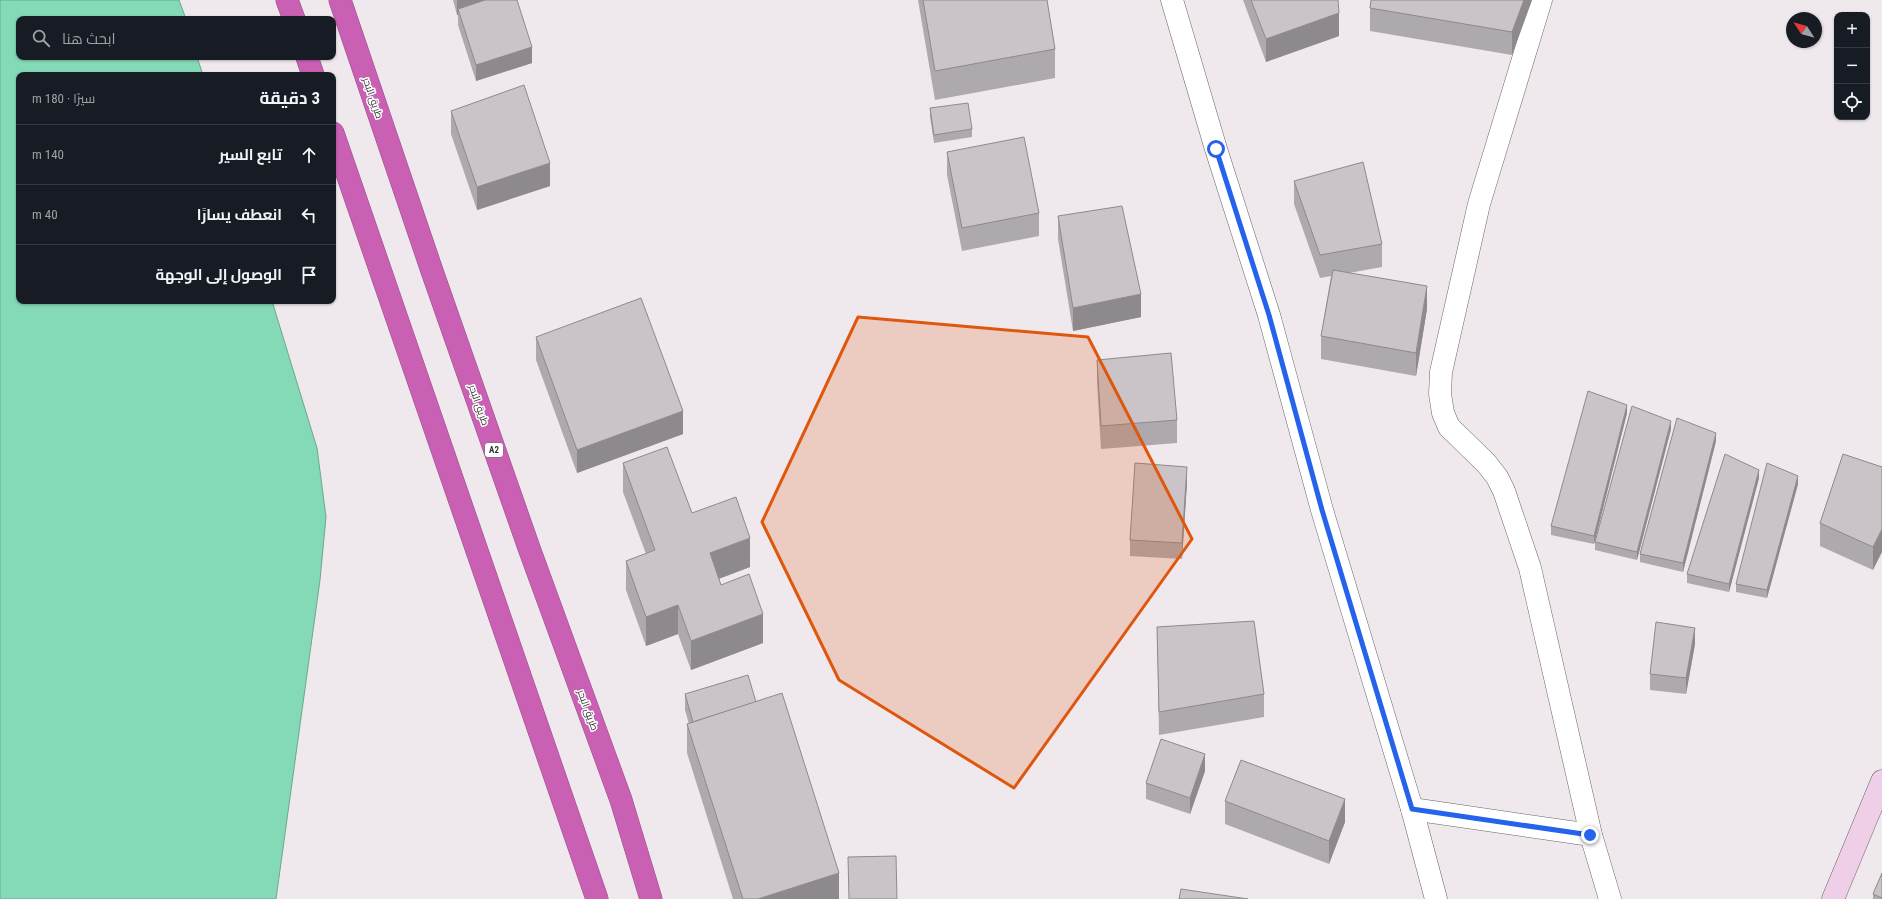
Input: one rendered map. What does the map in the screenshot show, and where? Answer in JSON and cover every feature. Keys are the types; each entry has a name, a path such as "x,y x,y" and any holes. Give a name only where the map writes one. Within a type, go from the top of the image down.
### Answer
{"highway":[{"path":"287,0 293,16"},
{"name":"طريق البحر","path":"340,0 429,264 526,541 621,800 651,899"},
{"path":"308,60 312,72"},
{"path":"336,142 596,899"}],"main road":[{"path":"1833,899 1882,781"}],"street":[{"path":"1172,0 1216,149 1269,315 1322,510 1412,809 1436,899"},
{"path":"1541,0 1479,204 1441,372 1440,394 1443,413 1449,427 1486,463 1497,477 1530,568 1590,835 1610,899"},
{"path":"1412,809 1590,835"}],"highlighted area":[{"path":"858,317 1088,337 1192,539 1014,788 839,680 762,522"}],"shaded area":[{"path":"0,0 179,0 185,16 16,16 16,60 198,60 202,72 16,72 16,304 273,304 317,448 326,517 320,580 276,899 0,899"}],"building":[{"path":"485,0 517,0 532,47 476,65 458,9"},
{"path":"923,0 1047,0 1055,49 935,71"},
{"path":"1251,0 1338,0 1339,13 1266,39"},
{"path":"1371,0 1524,0 1512,32 1370,8"},
{"path":"524,85 550,163 477,187 451,111"},
{"path":"968,103 972,129 934,135 930,108"},
{"path":"1024,137 1039,213 962,228 947,152"},
{"path":"1363,162 1382,244 1320,255 1294,181"},
{"path":"1122,206 1141,294 1073,308 1058,216"},
{"path":"1333,270 1427,286 1416,353 1321,336"},
{"path":"641,298 683,411 577,450 536,337"},
{"path":"1171,353 1177,420 1101,426 1097,360"},
{"path":"1588,391 1627,405 1594,536 1551,526"},
{"path":"1632,406 1671,421 1637,552 1595,542"},
{"path":"1677,418 1716,433 1683,563 1640,554"},
{"path":"667,447 692,513 736,497 750,538 710,553 721,585 749,574 763,614 691,641 678,605 646,617 626,561 655,550 623,463"},
{"path":"1725,454 1759,470 1729,584 1687,574"},
{"path":"1843,454 1882,467 1882,529 1873,547 1820,523"},
{"path":"1135,463 1187,467 1182,543 1130,540"},
{"path":"1767,463 1798,476 1767,590 1736,584"},
{"path":"1254,621 1264,694 1159,712 1157,627"},
{"path":"1656,622 1695,628 1686,678 1650,674"},
{"path":"748,675 756,702 693,722 685,694"},
{"path":"782,693 839,873 758,899 743,899 687,724"},
{"path":"1161,739 1205,754 1190,798 1146,783"},
{"path":"1241,760 1345,799 1329,841 1225,801"},
{"path":"896,856 897,899 849,899 848,857"},
{"path":"1882,873 1882,898 1873,894"},
{"path":"1181,889 1248,899 1179,899"}],"route":[{"path":"1216,149 1269,315 1322,510 1412,809 1590,835"}]}
